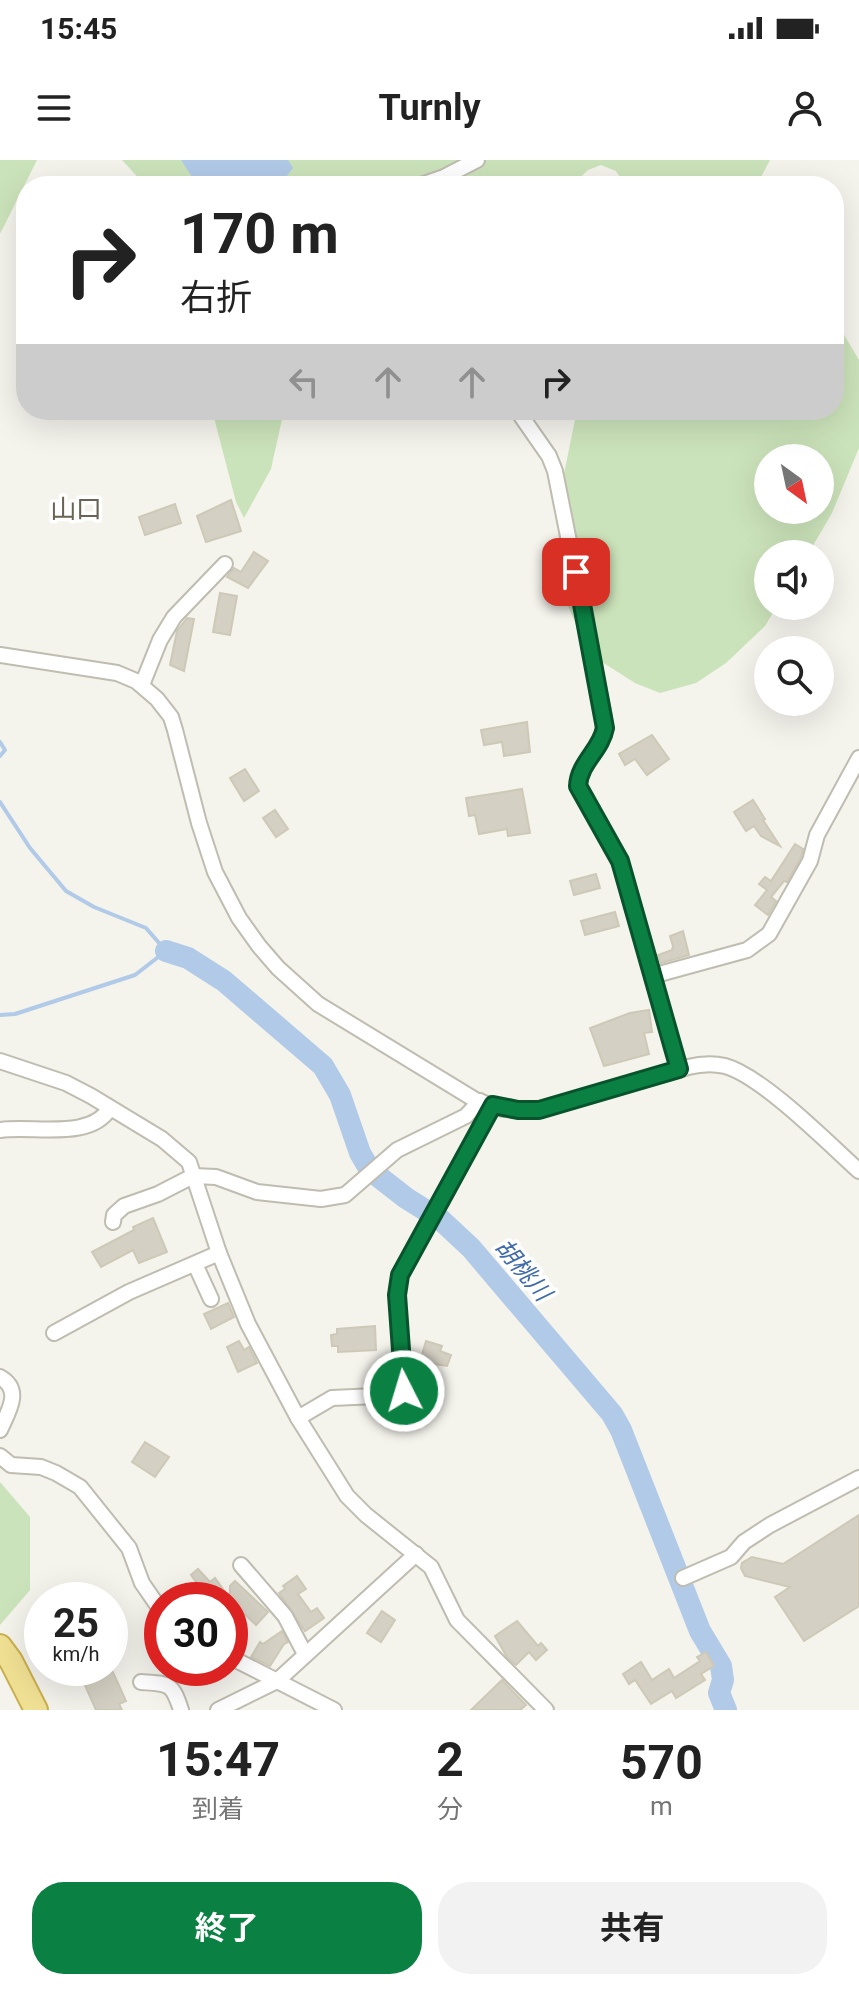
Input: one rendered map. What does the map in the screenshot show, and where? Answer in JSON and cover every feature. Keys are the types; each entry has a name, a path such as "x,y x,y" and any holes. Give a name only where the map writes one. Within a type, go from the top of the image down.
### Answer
{"highway":[{"path":"0,1646 11,1661 29,1707"}],"street":[{"path":"446,176 477,160"},
{"path":"524,420 549,456 555,471 604,717 604,735 582,769 578,786 620,861 679,1069"},
{"path":"142,685 156,649 174,617 225,564"},
{"path":"0,655 117,673 142,685 157,699 171,717 215,872 239,918 278,968 318,1004 487,1103 518,1110 539,1110 679,1069 725,1066 747,1076 778,1100 859,1171"},
{"path":"652,976 747,950 769,934 810,861 817,835 859,758"},
{"path":"0,1061 66,1083 179,1151 189,1162 219,1253 248,1324 298,1418 347,1496 431,1567 453,1614 468,1633 546,1710"},
{"path":"113,1222 114,1215 124,1206 158,1194 193,1176 216,1177 257,1192 336,1198 358,1186 406,1144 487,1103"},
{"path":"298,1418 332,1398 398,1395 404,1391 397,1295 400,1275 439,1207 487,1103"},
{"path":"0,1130 25,1127 80,1129 94,1124 110,1108"},
{"path":"54,1333 129,1292 219,1253"},
{"path":"195,1264 211,1299"},
{"path":"0,1377 11,1387 13,1395 0,1430"},
{"path":"0,1456 11,1465 41,1467 80,1487 129,1548 144,1586"},
{"path":"683,1578 731,1557 744,1542 770,1525 859,1478"},
{"path":"218,1710 277,1681 416,1554"},
{"path":"241,1565 285,1616 305,1654"},
{"path":"248,1666 334,1710"},
{"path":"141,1682 167,1684 174,1690 181,1710"}],"green space":[{"path":"0,160 37,160 29,176 16,176 16,202 0,234"},
{"path":"122,160 770,160 762,176 619,176 616,171 601,165 582,176 137,176"},
{"path":"844,335 859,360 859,448 834,508 834,444 754,444 754,524 826,524 816,540 754,540 754,620 769,620 726,663 696,683 660,693 635,683 602,662 579,631 562,592 557,508 575,420 844,420"},
{"path":"215,420 282,420 271,469 244,518 236,502"},
{"path":"0,1482 30,1517 30,1582 24,1582 24,1597 0,1625"}],"water":[{"path":"181,160 288,160 293,168 287,176 191,176"}],"building":[{"path":"231,500 241,531 206,542 197,516"},
{"path":"175,504 181,523 145,535 139,517"},
{"path":"254,552 268,561 248,588 227,577 234,568 241,572"},
{"path":"220,593 237,596 230,635 213,632"},
{"path":"187,618 194,619 184,671 170,665 177,631"},
{"path":"527,722 530,752 504,756 502,742 484,745 481,730"},
{"path":"652,735 669,759 647,775 635,759 625,765 619,754"},
{"path":"245,769 259,791 244,801 230,778"},
{"path":"522,789 530,833 508,836 507,829 479,834 475,815 469,816 466,798"},
{"path":"753,800 780,846 761,836 754,826 746,831 734,812"},
{"path":"275,810 288,829 276,837 263,818"},
{"path":"795,844 803,849 801,857 787,882 784,881 771,897 776,901 768,915 755,905 767,890 759,884 765,877 771,881"},
{"path":"596,874 600,888 574,895 570,881"},
{"path":"615,912 619,926 585,935 581,921"},
{"path":"683,931 689,955 661,963 658,955 672,950 670,936"},
{"path":"649,1010 652,1032 644,1033 649,1054 604,1066 590,1028 630,1013"},
{"path":"153,1218 167,1252 139,1263 133,1250 101,1267 92,1252"},
{"path":"228,1303 234,1317 211,1329 204,1314"},
{"path":"375,1326 376,1350 338,1352 338,1346 332,1346 331,1335 337,1334 337,1329"},
{"path":"239,1341 244,1350 249,1347 257,1363 238,1372 227,1347"},
{"path":"426,1341 442,1346 440,1351 451,1355 447,1366 426,1363 427,1360 421,1358"},
{"path":"145,1442 169,1457 155,1477 132,1462"},
{"path":"859,1515 859,1606 804,1641 775,1597 790,1587 745,1576 742,1563 752,1557 783,1564"},
{"path":"198,1569 210,1582 196,1582 191,1575"},
{"path":"297,1576 306,1589 298,1594 311,1612 317,1608 324,1618 305,1631 279,1593"},
{"path":"248,1593 268,1612 256,1625 248,1618"},
{"path":"382,1611 395,1620 381,1642 367,1633"},
{"path":"517,1621 538,1646 541,1643 547,1650 536,1660 529,1652 516,1665 507,1657 495,1636"},
{"path":"282,1631 288,1642 270,1666 251,1657 260,1642 263,1644"},
{"path":"706,1652 714,1666 701,1674 705,1680 676,1698 672,1691 651,1704 635,1680 629,1684 623,1674 641,1662 652,1680 669,1669 674,1678 700,1661 697,1657"},
{"path":"502,1680 526,1705 520,1710 471,1710"},
{"path":"85,1686 119,1686 126,1701 119,1704 122,1710 96,1710"}],"waterway":[{"path":"0,742 5,750 0,756"},
{"path":"0,802 30,848 66,891 94,907 146,928 166,951 135,975 15,1014 0,1015"},
{"name":"胡桃川","path":"166,951 188,958 224,981 323,1066 340,1095 360,1153 370,1170 441,1220 471,1248 612,1414 700,1631 721,1666 723,1680 719,1693 726,1710"}],"district":[{"name":"山口","path":"76,509"}],"route":[{"path":"404,1391 397,1295 400,1275 493,1105 504,1109 539,1110 679,1069 620,861 578,786 582,769 600,743 605,728 576,572"}]}
